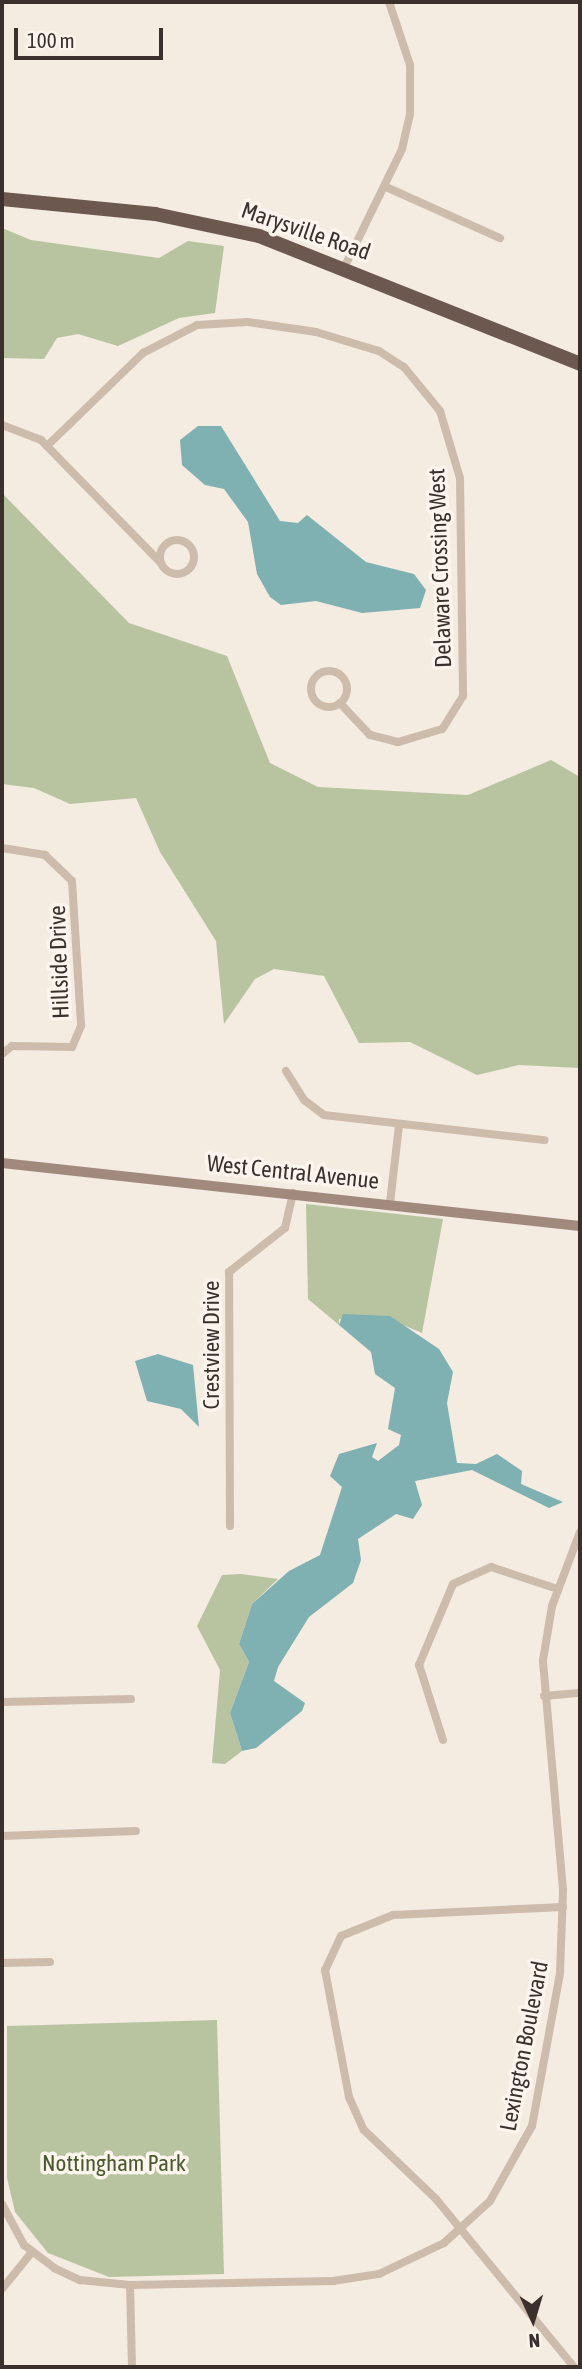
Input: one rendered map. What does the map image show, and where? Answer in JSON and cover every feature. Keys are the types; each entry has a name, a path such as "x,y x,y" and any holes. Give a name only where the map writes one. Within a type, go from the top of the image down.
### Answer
{"highway":[{"name":"Marysville Road","path":"2,199 193,220 345,266 580,364"}],"main road":[{"name":"West Central Avenue","path":"2,1163 390,1203 580,1226"}],"street":[{"path":"345,266 386,187 406,134 412,85 406,46 390,2"},
{"path":"386,187 500,238"},
{"name":"Delaware Crossing West","path":"47,446 143,353 197,325 248,322 316,332 379,351 404,367 440,411 460,478 463,696 453,721 409,742 370,735 340,703"},
{"path":"2,425 47,446 170,573 183,573 193,565 194,551 185,541 172,540 162,549 161,563"},
{"name":"Delaware Crossing West","path":"331,671 344,678 347,691 340,703 326,707 314,700 311,686 318,674 331,671"},
{"name":"Hillside Drive","path":"2,848 45,855 72,881 81,1026 72,1047 12,1046 2,1054"},
{"path":"286,1070 304,1100 324,1115 545,1140"},
{"path":"390,1203 399,1125"},
{"name":"Crestview Drive","path":"230,1526 229,1272 285,1228 293,1193"},
{"name":"Lexington Boulevard","path":"32,2252 80,2280 131,2285 354,2279 417,2259 462,2230 506,2179 532,2126 560,1973 563,1907 544,1696 546,1635 558,1590 580,1532"},
{"path":"443,1740 419,1665 453,1584 491,1567 558,1590"},
{"path":"544,1696 580,1693"},
{"path":"2,1702 131,1699"},
{"path":"2,1836 136,1831"},
{"path":"563,1907 407,1912 351,1928 329,1952 326,1981 355,2113 374,2144 462,2230 575,2367"},
{"path":"2,1963 50,1962"},
{"path":"2,2204 32,2252 2,2289"},
{"path":"131,2285 132,2367"}],"green space":[{"path":"2,228 31,240 159,258 188,241 224,246 215,313 179,318 118,346 78,334 57,338 44,359 2,358"},
{"path":"2,493 129,623 227,656 270,763 318,787 468,795 551,760 580,777 580,1068 519,1065 477,1075 410,1042 359,1043 324,976 274,969 255,979 224,1024 216,941 160,852 136,798 70,804 34,788 2,784"},
{"path":"306,1204 443,1219 422,1333 396,1322 339,1319 339,1325 308,1299"},
{"path":"241,1574 278,1579 252,1604 239,1644 249,1662 230,1713 242,1751 225,1764 212,1763 220,1670 197,1626 222,1575"},
{"name":"Nottingham Park","path":"217,2020 224,2274 109,2277 48,2253 15,2212 7,2178 7,2026"}],"water":[{"path":"198,426 221,426 280,521 298,523 307,515 366,562 414,574 426,590 420,608 362,613 316,601 281,605 270,597 257,574 248,522 224,489 205,485 182,465 180,440"},
{"path":"343,1314 390,1316 439,1349 453,1372 447,1403 457,1463 476,1464 497,1454 522,1471 521,1484 563,1502 549,1508 472,1470 415,1481 422,1505 413,1519 396,1514 358,1539 361,1560 353,1583 309,1617 278,1667 274,1681 305,1703 302,1711 256,1748 242,1751 230,1713 249,1662 239,1644 252,1604 289,1571 320,1555 342,1487 330,1476 339,1454 377,1443 372,1457 378,1461 399,1445 401,1435 388,1429 395,1388 375,1374 371,1352 339,1325"},
{"path":"158,1354 193,1365 199,1427 181,1409 147,1401 135,1361"}]}
